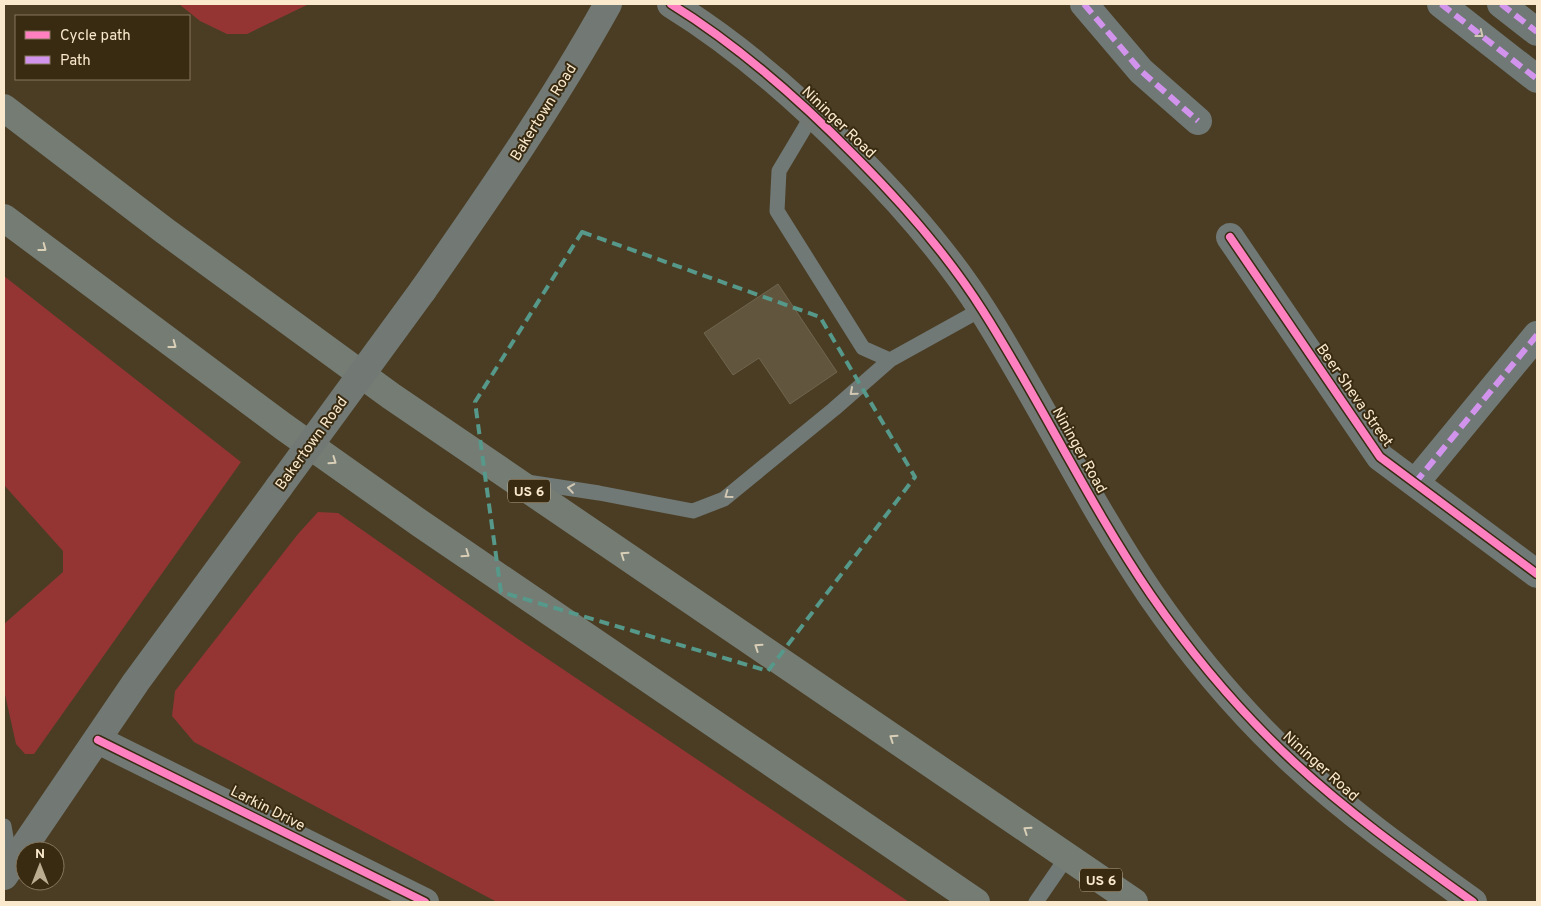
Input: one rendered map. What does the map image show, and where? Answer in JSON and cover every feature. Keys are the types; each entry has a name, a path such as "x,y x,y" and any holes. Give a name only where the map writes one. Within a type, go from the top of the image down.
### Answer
{"highway":[{"name":"US 6","path":"4,108 158,226 287,321 512,479 1134,902"},
{"path":"4,218 284,427 421,524 976,902"}],"street":[{"name":"Bakertown Road","path":"8,871 136,682 423,290 506,169 583,49 608,4"},
{"name":"Nininger Road","path":"671,4 748,58 778,82 877,177 949,260 1018,368 1086,491 1153,597 1224,689 1257,726 1340,803 1473,902"},
{"path":"1084,4 1141,71 1198,121"},
{"path":"1442,4 1537,79"},
{"path":"1501,4 1537,32"},
{"name":"Beer Sheva Street","path":"1230,237 1380,456 1537,574"},
{"path":"1415,483 1537,335"},
{"name":"Larkin Drive","path":"98,740 425,902"}],"lane":[{"path":"812,114 779,171 777,212 863,348 890,360"},
{"path":"512,479 693,511 724,499 834,409 890,360 982,309"},
{"path":"4,826 8,871"},
{"path":"1036,902 1067,857"}],"highlighted area":[{"path":"582,232 820,317 915,477 768,671 501,592 475,402"}],"shaded area":[{"path":"179,4 309,4 247,34 227,34 200,21"},
{"path":"4,276 241,462 34,754 25,754 16,744 4,690 4,624 63,572 63,551 4,485"},
{"path":"318,512 338,513 518,639 909,902 497,902 194,742 172,716 175,691 298,534"}],"building":[{"path":"778,284 837,372 790,404 759,358 733,375 704,333"}],"marked path":[{"path":"1084,4 1141,71 1198,121"},
{"path":"1441,4 1537,79"},
{"path":"1501,4 1537,32"},
{"path":"1415,483 1537,335"}],"cycle path":[{"path":"671,4 721,37 768,74 855,156 924,230 955,269 1005,346 1086,490 1128,560 1151,595 1218,683 1275,744 1316,782 1382,835 1473,902"},
{"path":"1230,237 1380,457 1537,574"},
{"path":"98,740 425,902"}]}
